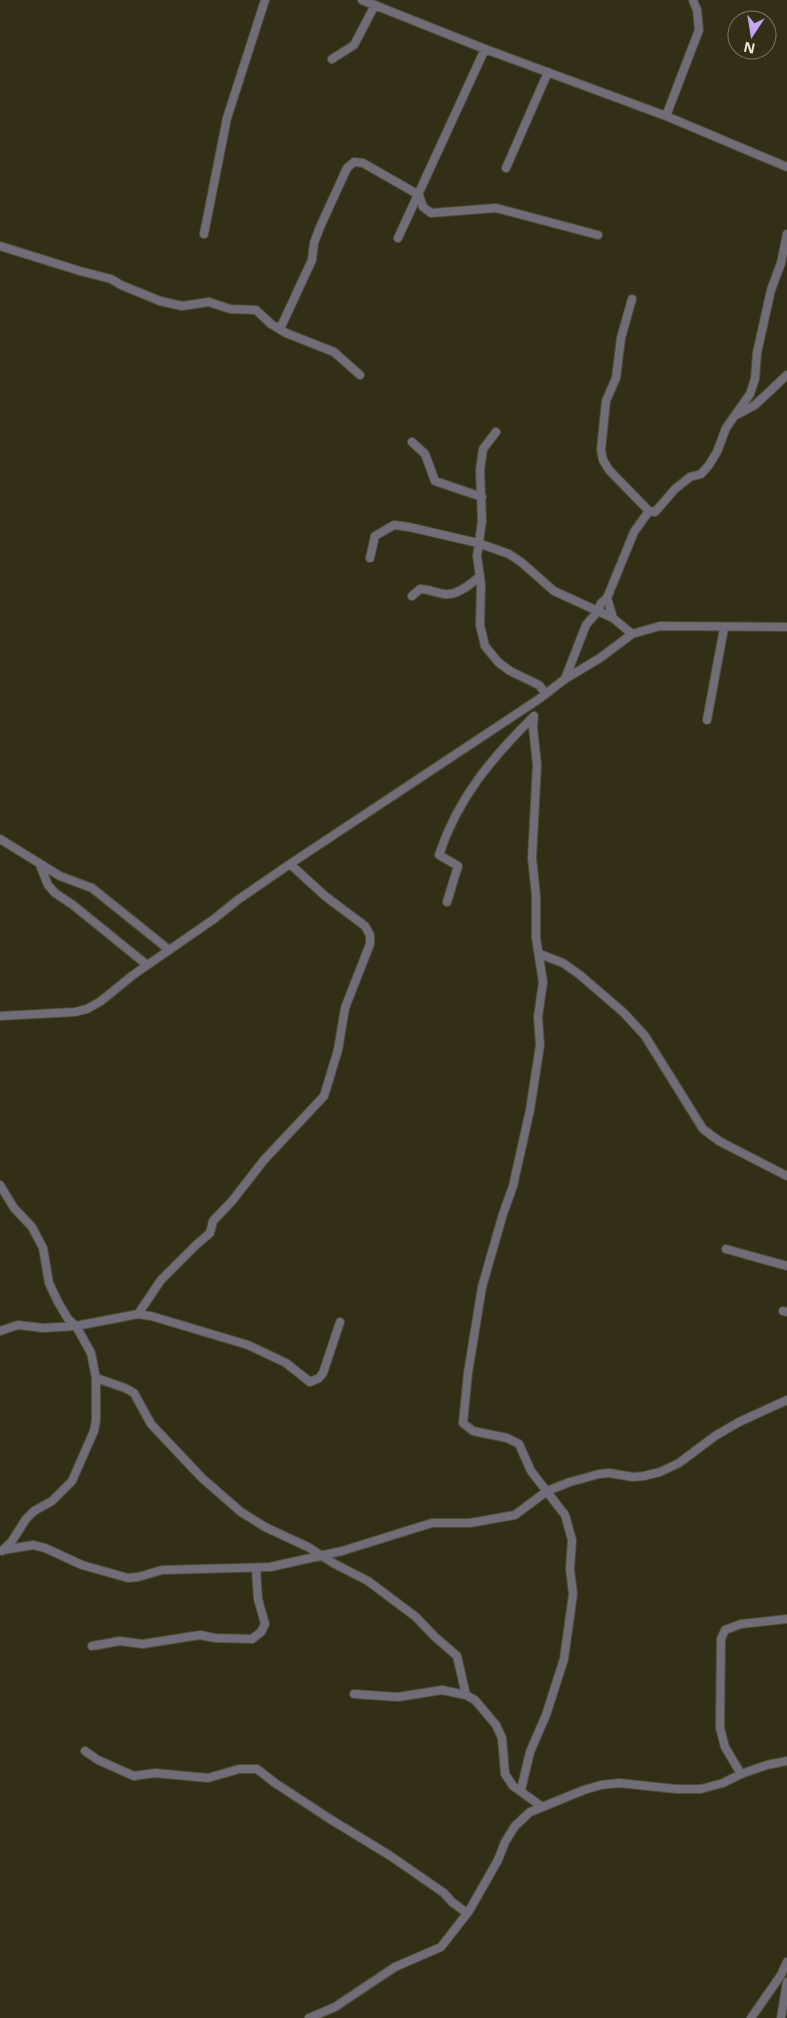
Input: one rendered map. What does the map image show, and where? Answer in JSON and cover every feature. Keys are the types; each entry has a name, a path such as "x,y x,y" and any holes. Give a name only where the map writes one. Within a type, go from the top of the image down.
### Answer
{"street":[{"path":"204,234 227,118 265,0"},
{"path":"362,0 485,49 666,116 787,167"},
{"path":"666,116 699,30 697,10 693,0"},
{"path":"332,59 354,45 375,6"},
{"path":"398,238 420,195 485,49"},
{"path":"506,168 548,72"},
{"path":"280,329 312,260 314,243 320,227 347,168 354,162 363,163 420,195 423,207 430,213 496,208 598,234"},
{"path":"632,298 621,338 616,378 606,401 601,450 603,460 609,470 649,511 655,512 675,489 690,477 701,474 717,452 726,428 750,394 755,379 757,353 771,290 781,263 787,236"},
{"path":"0,246 111,279 160,301 182,306 209,302 230,309 256,310 271,324 286,333 334,352 360,375"},
{"path":"736,415 755,405 787,376"},
{"path":"496,432 484,449 480,470 482,521 477,556 480,576 480,625 485,646 498,662 510,671 540,685 542,696 534,716 533,727 537,765 532,858 536,896 536,938 543,982 538,1017 540,1045 530,1110 512,1186 482,1287 468,1373 463,1423 473,1431 507,1438 519,1444 528,1466 565,1515 572,1540 570,1569 573,1594 562,1666 546,1715 530,1752 520,1790"},
{"path":"412,442 425,454 435,481 482,497"},
{"path":"564,679 586,625 598,611 601,603 607,598 634,532 649,511"},
{"path":"370,558 375,536 394,526 419,528 478,543 509,554 554,591 614,618 632,634"},
{"path":"412,596 420,589 429,589 446,594 467,587 480,576"},
{"path":"607,598 614,618"},
{"path":"0,1016 75,1012 87,1009 214,919 239,899 542,696 564,679 600,658 632,634 660,626 787,627"},
{"path":"707,720 724,628"},
{"path":"447,902 458,866 439,855 444,837 476,780 534,716"},
{"path":"0,839 60,876 92,888 168,950"},
{"path":"138,1314 162,1280 210,1233 213,1221 232,1201 264,1160 324,1096 338,1050 345,1008 370,944 370,935 365,926 325,896 290,864"},
{"path":"40,865 48,885 55,893 80,910 147,965"},
{"path":"540,954 563,963 624,1013 645,1036 703,1130 719,1141 787,1176"},
{"path":"0,1185 14,1208 32,1227 43,1248 49,1283 68,1319 76,1326 91,1353 96,1378 96,1420 94,1431 72,1481 52,1501 34,1511 26,1519 12,1541 1,1552"},
{"path":"726,1249 787,1266"},
{"path":"0,1331 18,1325 43,1328 76,1326 138,1314 248,1345 286,1363 310,1382 319,1378 323,1373 340,1322"},
{"path":"96,1378 125,1388 134,1394 151,1424 202,1478 241,1512 265,1527 322,1555 333,1563 368,1581 416,1617 457,1656 466,1695"},
{"path":"1,1552 33,1545 45,1548 82,1565 128,1578 138,1578 162,1570 256,1569 292,1563 342,1551 432,1523 470,1523 514,1515 547,1491 599,1474 609,1473 633,1477 660,1472 679,1463 723,1431 787,1400"},
{"path":"92,1646 120,1641 143,1644 200,1635 215,1638 252,1638 261,1632 265,1624 258,1599 256,1569"},
{"path":"740,1774 725,1747 720,1728 721,1639 724,1630 741,1624 787,1619"},
{"path":"354,1694 398,1697 442,1690 466,1695 475,1700 496,1725 502,1738 506,1774 513,1786 541,1806"},
{"path":"85,1751 98,1760 134,1776 155,1773 208,1778 239,1769 257,1769 283,1788 389,1855 444,1893 452,1902 468,1913"},
{"path":"309,2018 335,2007 395,1967 441,1948 468,1913 516,1826 530,1812 541,1806 601,1785 619,1783 676,1789 701,1789 723,1783 740,1774 767,1764 787,1761"},
{"path":"752,2018 787,1965"},
{"path":"781,2018 787,1982"}]}
